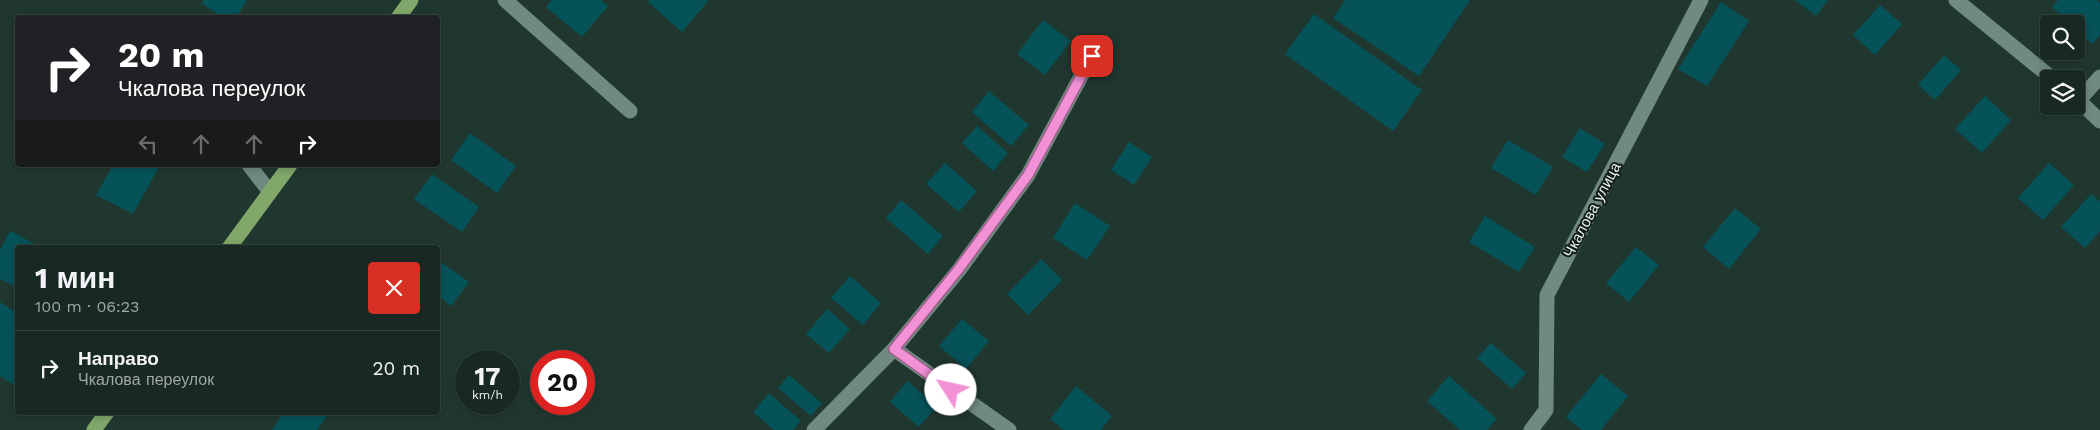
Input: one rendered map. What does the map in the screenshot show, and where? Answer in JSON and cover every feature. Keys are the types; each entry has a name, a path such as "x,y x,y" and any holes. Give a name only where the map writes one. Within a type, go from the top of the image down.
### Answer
{"highway":[{"path":"400,15 411,0"},
{"path":"231,245 289,167"},
{"path":"94,430 105,415"}],"street":[{"path":"505,0 630,111"},
{"name":"Чкалова улица","path":"1531,430 1546,410 1547,295 1701,0"},
{"path":"1956,0 2042,70"},
{"path":"814,430 894,349 958,270 1028,175 1092,56"},
{"path":"2085,92 2100,77"},
{"path":"2085,106 2100,121"},
{"path":"251,167 270,192"},
{"path":"894,349 1009,430"}],"building":[{"path":"204,0 247,0 238,15 219,15 201,3"},
{"path":"552,0 601,0 608,6 582,37 546,7"},
{"path":"650,0 709,0 682,32 648,2"},
{"path":"1345,0 1470,0 1419,76 1333,18"},
{"path":"1795,0 1828,0 1816,16"},
{"path":"2058,0 2097,0 2100,3 2100,35 2092,44 2085,37 2085,15 2060,15 2052,7"},
{"path":"1721,2 1749,21 1707,86 1678,69"},
{"path":"1880,5 1902,24 1875,55 1853,35"},
{"path":"1314,14 1422,90 1393,131 1285,54"},
{"path":"1043,20 1071,41 1045,75 1017,54"},
{"path":"1944,55 1961,70 1935,100 1918,85"},
{"path":"989,91 1029,125 1011,146 972,112"},
{"path":"1985,96 2011,120 1982,153 1955,129"},
{"path":"977,126 1008,153 993,171 962,143"},
{"path":"1580,128 1605,144 1587,172 1562,157"},
{"path":"470,133 516,166 497,193 451,160"},
{"path":"1508,140 1553,167 1536,195 1491,168"},
{"path":"1129,142 1152,157 1134,185 1111,170"},
{"path":"945,163 977,191 959,212 926,184"},
{"path":"2049,163 2074,185 2043,220 2018,198"},
{"path":"112,167 159,167 133,214 96,195"},
{"path":"432,174 479,207 462,232 414,199"},
{"path":"2091,194 2100,201 2100,231 2085,248 2061,227"},
{"path":"901,200 943,236 928,254 886,218"},
{"path":"1075,203 1110,226 1087,260 1053,238"},
{"path":"1735,208 1761,229 1729,269 1703,247"},
{"path":"1485,216 1535,247 1519,272 1469,242"},
{"path":"10,231 37,245 15,245 15,286 0,279 0,250"},
{"path":"1636,247 1659,265 1629,302 1606,283"},
{"path":"1041,259 1062,280 1028,315 1007,294"},
{"path":"440,261 469,282 451,306 440,298"},
{"path":"850,276 881,303 863,325 831,298"},
{"path":"0,302 15,312 15,386 0,376"},
{"path":"827,309 850,329 829,353 806,334"},
{"path":"962,319 989,341 966,369 939,346"},
{"path":"1491,343 1526,373 1512,389 1477,358"},
{"path":"1601,374 1628,396 1601,430 1582,430 1566,417"},
{"path":"789,375 822,403 811,416 778,388"},
{"path":"1449,376 1497,419 1487,430 1460,430 1427,401"},
{"path":"907,381 937,406 919,427 890,402"},
{"path":"1076,386 1112,416 1101,430 1064,430 1050,419"},
{"path":"769,393 801,421 793,430 774,430 753,412"},
{"path":"282,415 327,416 317,430 272,430"}],"route":[{"path":"951,390 894,349 958,270 1028,175 1092,56"}]}
